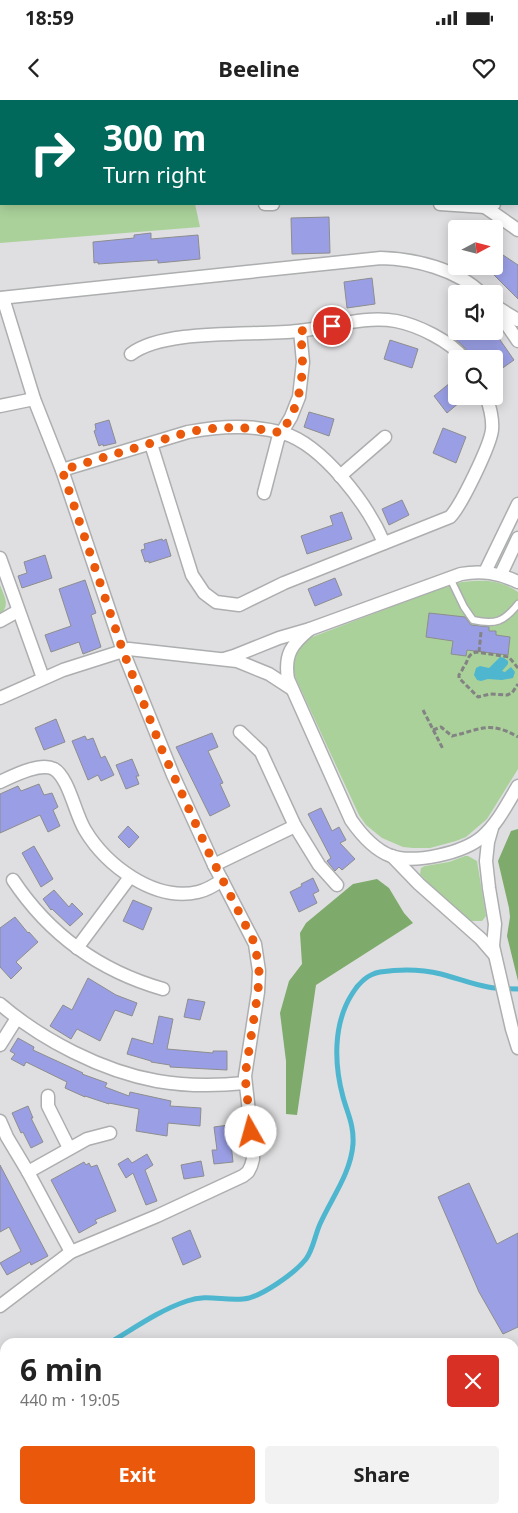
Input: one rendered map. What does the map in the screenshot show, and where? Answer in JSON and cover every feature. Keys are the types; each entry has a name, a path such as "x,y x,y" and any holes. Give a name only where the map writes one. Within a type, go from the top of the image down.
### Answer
{"street":[{"path":"464,205 489,206 518,230"},
{"path":"0,1306 71,1252 237,1180 248,1172 253,1159 253,1148 245,1083 258,992 258,956 255,944 214,865 173,775 123,651 62,470 34,399 2,298 381,258 416,262 449,273 471,285"},
{"path":"503,311 518,320"},
{"path":"131,354 147,344 167,340 209,335 300,331 367,320 397,321 446,342 455,350"},
{"path":"503,320 518,342"},
{"path":"264,493 276,446 294,409 301,386 304,362 300,331"},
{"path":"0,406 34,399"},
{"path":"150,444 192,575 204,593 216,602 240,605 284,583 450,517 455,512 492,433 489,405"},
{"path":"62,470 188,432 223,427 261,429 282,433 292,436 302,443 340,476 365,506 384,542"},
{"path":"340,476 385,437"},
{"path":"485,572 518,504"},
{"path":"500,574 518,538"},
{"path":"1,565 43,678"},
{"path":"224,658 249,651 279,638 310,629 450,578 472,572 500,574 518,582"},
{"path":"0,621 18,611"},
{"path":"310,629 298,639 288,655 287,671 292,690 351,820 369,841 392,856 418,884 481,939 494,955"},
{"path":"0,698 43,678 123,651 137,649 164,654 224,658 242,662 279,680 292,690"},
{"path":"240,732 261,752 295,826 319,865 337,886"},
{"path":"0,782 20,773 56,764 65,781 76,812 93,842 115,866 130,877 159,889 186,893 211,888 222,880"},
{"path":"518,786 493,826 488,842 486,861 488,888 495,924 494,955 518,1048"},
{"path":"214,865 295,826"},
{"path":"392,856 422,858 457,850 475,842 493,826"},
{"path":"77,948 130,877"},
{"path":"13,880 42,918 77,948 126,977 163,989"},
{"path":"0,1004 17,1018 70,1050 112,1068 157,1081 181,1084 204,1086 245,1083"},
{"path":"0,1045 17,1018"},
{"path":"48,1096 48,1106 70,1148"},
{"path":"0,1121 71,1252"},
{"path":"28,1172 96,1135 110,1133"}],"lane":[{"path":"450,578 472,620 490,623 500,621 518,604"}],"path":[{"path":"479,652 483,622"},
{"path":"518,668 509,657 474,652 469,656 459,676 476,695 482,697 490,694 507,695 518,684"},
{"path":"423,710 443,750"},
{"path":"433,730 441,727 452,736 482,727 492,727 518,737"}],"green space":[{"path":"0,205 195,205 200,227 0,243"},
{"path":"473,581 497,582 518,592 518,769 487,819 466,837 430,848 403,847 382,838 366,825 359,815 296,679 293,667 294,657 307,639 438,589"},
{"path":"0,585 6,604 0,614"},
{"path":"518,829 518,981 507,936 510,917 509,908 498,861 511,831"},
{"path":"465,856 477,861 486,916 482,921 469,921 420,874 421,868 425,866 449,862"},
{"path":"377,879 389,888 404,913 413,923 316,985 297,1115 286,1114 286,1061 280,1013 289,981 302,964 300,933 306,923 353,884"}],"water":[{"path":"500,657 508,661 508,664 502,671 505,672 511,667 515,672 513,678 477,680 474,675 476,668 480,666 489,668"}],"building":[{"path":"329,217 330,253 292,254 291,218"},
{"path":"151,233 151,239 198,235 200,259 158,263 158,260 94,263 93,242 134,238 134,235"},
{"path":"503,255 518,265 518,299 494,275 503,275"},
{"path":"372,278 375,304 347,308 344,282"},
{"path":"390,340 418,349 412,368 384,359"},
{"path":"456,340 500,340 514,360 503,368 503,350 466,350"},
{"path":"448,385 448,405 456,405 447,413 434,396"},
{"path":"309,412 334,419 329,436 304,427"},
{"path":"109,420 116,443 99,446 94,431 96,430 95,424"},
{"path":"443,428 466,437 456,463 433,453"},
{"path":"402,500 409,515 389,525 382,509"},
{"path":"342,512 352,539 307,554 301,536 333,525 330,516"},
{"path":"162,539 163,541 166,539 171,556 149,563 149,561 145,562 141,550 145,549 144,544"},
{"path":"45,555 52,578 22,588 18,576 27,573 24,562"},
{"path":"335,578 342,595 315,606 308,589"},
{"path":"85,580 96,613 91,615 101,647 83,654 79,642 51,652 45,635 71,626 59,589"},
{"path":"429,613 465,617 471,625 489,627 489,631 496,631 496,635 510,637 508,655 467,650 466,656 451,654 453,641 426,637"},
{"path":"56,719 65,742 44,750 35,728"},
{"path":"212,733 218,747 208,751 223,783 220,784 230,806 210,816 176,747"},
{"path":"85,736 87,740 93,738 101,758 105,756 114,775 101,781 98,775 88,780 72,741"},
{"path":"132,759 139,776 136,776 139,784 126,789 116,765"},
{"path":"39,784 44,795 52,793 58,807 53,810 60,826 48,832 40,815 0,833 0,794 18,786 21,791"},
{"path":"321,808 332,831 339,827 346,840 340,843 355,859 342,870 339,867 335,871 327,861 331,858 308,814"},
{"path":"128,826 139,837 129,848 118,837"},
{"path":"34,846 53,879 41,887 22,853"},
{"path":"313,878 319,891 313,894 317,903 299,912 290,892"},
{"path":"54,890 69,907 72,903 83,914 70,926 51,910 43,899"},
{"path":"133,900 152,908 143,930 123,921"},
{"path":"15,917 38,942 16,962 22,968 11,979 0,967 0,928"},
{"path":"88,978 116,995 137,1003 132,1016 115,1010 100,1041 77,1029 71,1039 50,1026 63,1005 72,1010"},
{"path":"188,999 205,1002 200,1020 184,1017"},
{"path":"159,1016 173,1019 167,1049 213,1053 213,1051 227,1051 227,1070 170,1067 170,1065 151,1062 127,1054 132,1038 153,1044"},
{"path":"18,1038 34,1047 33,1050 82,1074 107,1083 105,1087 129,1096 130,1092 171,1101 170,1106 201,1108 200,1126 168,1123 167,1136 136,1131 139,1109 109,1104 85,1097 65,1088 67,1082 26,1062 24,1066 11,1059 15,1054 10,1051"},
{"path":"28,1106 33,1118 31,1118 43,1142 31,1148 23,1132 21,1133 12,1113"},
{"path":"229,1125 233,1162 214,1164 212,1150 217,1150 214,1127"},
{"path":"147,1154 153,1165 145,1170 157,1201 146,1205 133,1173 126,1178 118,1164 128,1158 132,1163"},
{"path":"201,1161 204,1176 184,1179 181,1165"},
{"path":"84,1162 86,1165 89,1163 91,1167 97,1165 116,1211 95,1220 97,1223 79,1233 51,1180"},
{"path":"0,1165 48,1256 31,1265 30,1262 7,1275 0,1263 21,1251 9,1227 0,1232"},
{"path":"469,1183 497,1244 518,1233 518,1327 503,1334 479,1292 438,1197"},
{"path":"190,1230 201,1257 183,1265 172,1238"}],"waterway":[{"path":"118,1338 158,1314 187,1301 201,1298 250,1298 268,1290 286,1278 306,1259 320,1224 345,1175 351,1155 353,1131 340,1084 337,1044 341,1018 354,990 360,983 371,975 380,972 418,970 433,972 488,987 518,989"}],"route":[{"path":"251,1132 245,1076 258,992 259,971 255,944 208,851 162,750 123,651 62,470 207,428 240,427 282,433 294,409 303,375 304,362 300,331 332,326"}]}
